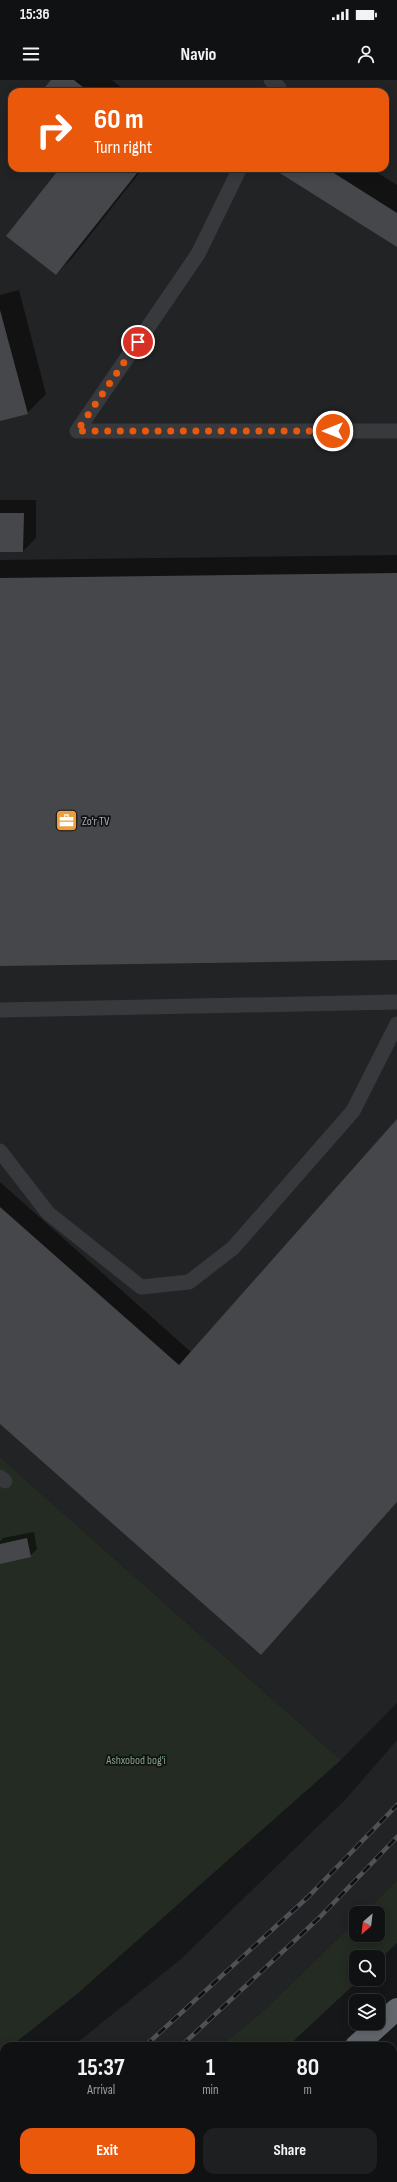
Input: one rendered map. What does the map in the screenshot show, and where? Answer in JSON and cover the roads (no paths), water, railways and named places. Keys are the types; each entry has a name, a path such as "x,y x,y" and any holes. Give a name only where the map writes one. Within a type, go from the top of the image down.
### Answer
{"highway":[{"path":"360,2042 397,2009"}],"lane":[{"path":"271,80 279,88"},
{"path":"238,172 198,254 77,431 397,431"},
{"path":"0,1010 397,1002"},
{"path":"0,1151 48,1213 141,1288 189,1282 233,1248 353,1111 397,1024"}],"railway":[{"path":"149,2042 308,1897 397,1805"},
{"path":"185,2042 319,1918 397,1837"}],"place":[{"name":"Zo'r TV","path":"66,821"}],"park label":[{"name":"Ashxobod bog'i","path":"136,1760"}]}
